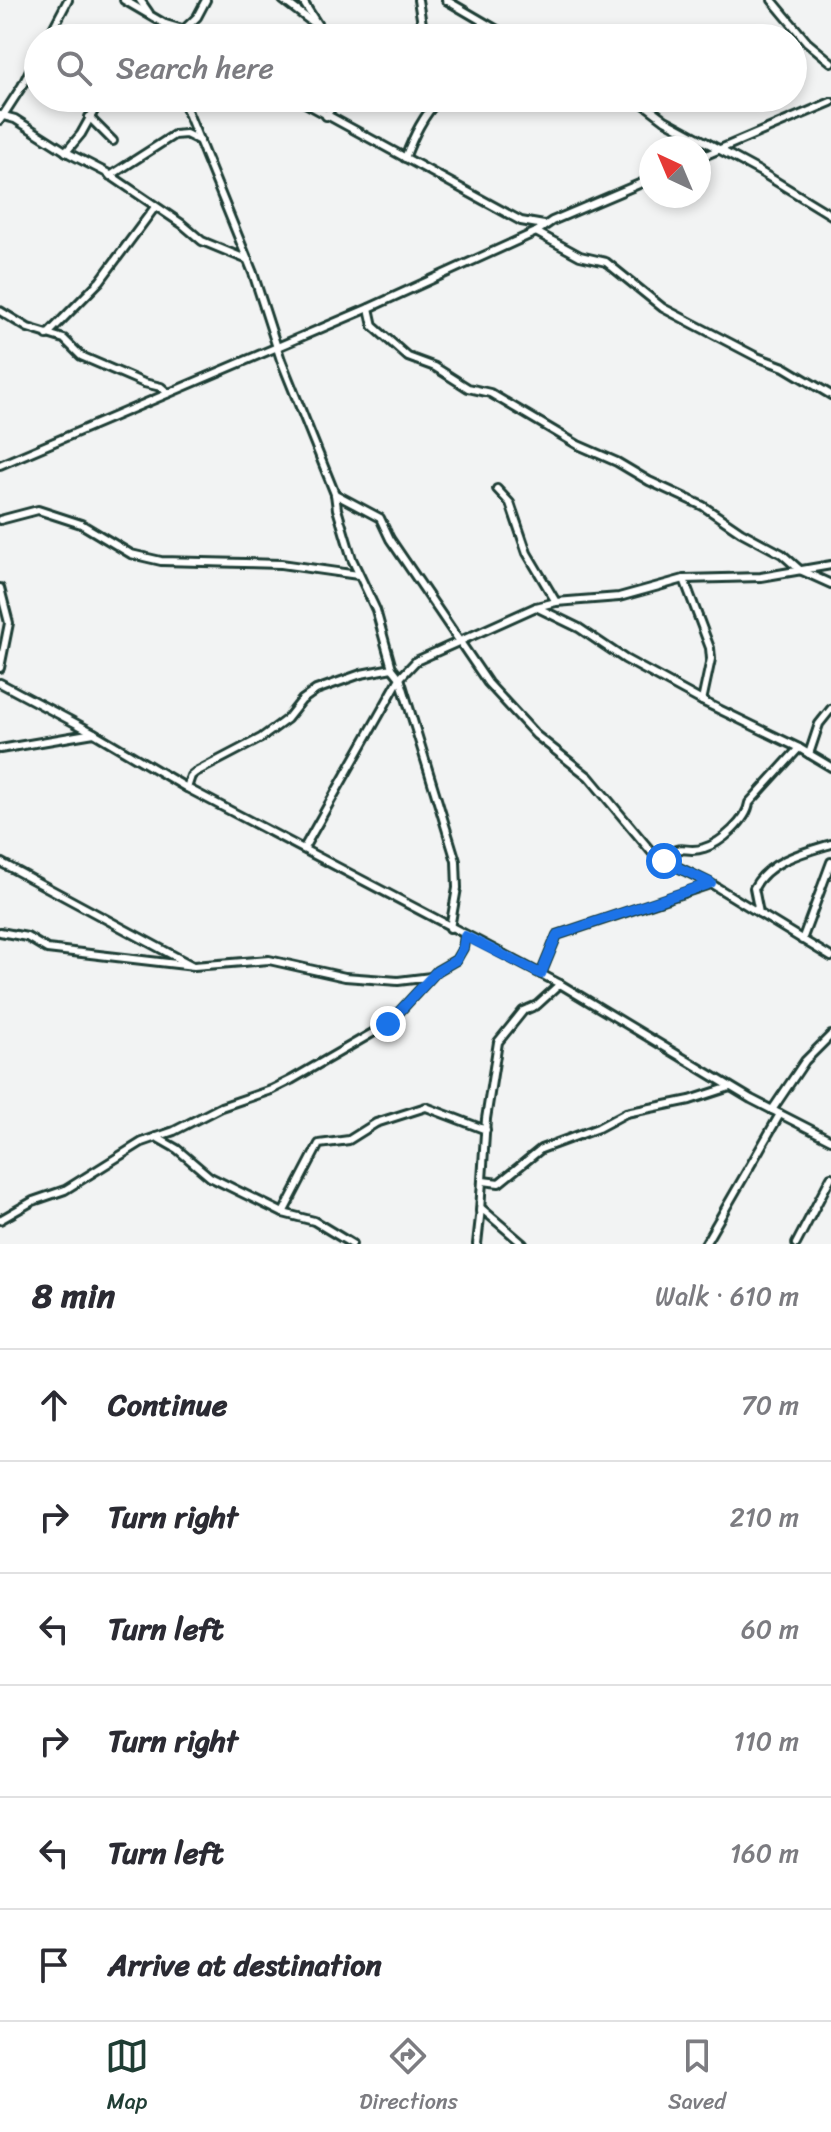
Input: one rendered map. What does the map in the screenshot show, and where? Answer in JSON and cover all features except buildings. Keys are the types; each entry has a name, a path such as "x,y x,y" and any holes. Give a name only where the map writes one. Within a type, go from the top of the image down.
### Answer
{"street":[{"path":"55,24 68,0"},
{"path":"124,0 137,2 153,18 165,24"},
{"path":"188,24 197,17 206,0"},
{"path":"283,0 315,24"},
{"path":"302,0 315,24"},
{"path":"418,0 422,24"},
{"path":"446,0 484,23"},
{"path":"772,0 792,24"},
{"path":"807,42 831,62"},
{"path":"24,82 1,117 15,119 66,152 88,162 182,224 202,241 248,260"},
{"path":"711,153 831,102"},
{"path":"66,152 81,134 92,112"},
{"path":"188,112 248,260 281,360 335,494 358,575 376,610 392,668 400,678 456,861 457,888 450,928"},
{"path":"319,112 521,221 546,225"},
{"path":"326,116 328,112"},
{"path":"405,158 427,112"},
{"path":"654,112 831,215"},
{"path":"89,117 113,141"},
{"path":"110,176 174,135 186,134 200,141"},
{"path":"0,465 369,308 639,184"},
{"path":"47,335 100,281 155,207"},
{"path":"536,232 580,256 606,262 673,314 757,357 784,367 831,395"},
{"path":"369,308 373,326 408,357 435,367 468,388 490,393 578,445 703,506 741,532 782,554 800,570 831,584"},
{"path":"0,311 47,335 64,339 81,356 158,386 168,393"},
{"path":"497,489 510,503 527,553 556,602"},
{"path":"335,494 380,518 390,539 488,683 536,735 582,770 655,856 711,883 831,957"},
{"path":"0,520 38,510 81,524 131,554 161,561 281,564 358,575"},
{"path":"304,848 400,678 416,661 536,607 556,602 619,597 684,579 761,577 831,565"},
{"path":"684,579 710,648 711,659 702,701"},
{"path":"0,588 9,623 0,668"},
{"path":"536,607 579,628 625,659 702,701 831,767"},
{"path":"187,788 191,776 261,738 287,719 307,695 348,677 392,668"},
{"path":"0,683 94,733 187,788 560,984 730,1087 831,1140"},
{"path":"809,754 819,724 831,709"},
{"path":"0,749 94,733"},
{"path":"664,861 670,852 680,848 704,849 719,841 746,814 749,803 799,748"},
{"path":"759,913 754,888 763,876 789,858 831,844"},
{"path":"0,862 194,966"},
{"path":"802,940 831,862"},
{"path":"541,974 557,935 711,883"},
{"path":"0,932 27,937 47,949 194,966 269,960 345,977 398,981 431,977"},
{"path":"0,1220 33,1201 65,1190 142,1142 291,1080 388,1024 431,977 456,960 465,936"},
{"path":"477,1244 486,1130 498,1042 523,1011 537,1005 560,984"},
{"path":"772,1110 805,1061 831,1035"},
{"path":"483,1181 499,1183 541,1149 598,1128 626,1113 690,1100 730,1087"},
{"path":"283,1213 319,1144 349,1140 376,1123 426,1107 486,1130"},
{"path":"705,1244 780,1114"},
{"path":"156,1137 177,1149 210,1177 283,1213 314,1221 352,1244"},
{"path":"796,1244 831,1177"},
{"path":"480,1211 483,1208 523,1244"}],"route":[{"path":"388,1024 437,971 456,960 465,936 541,974 557,935 711,883 664,861"}]}
